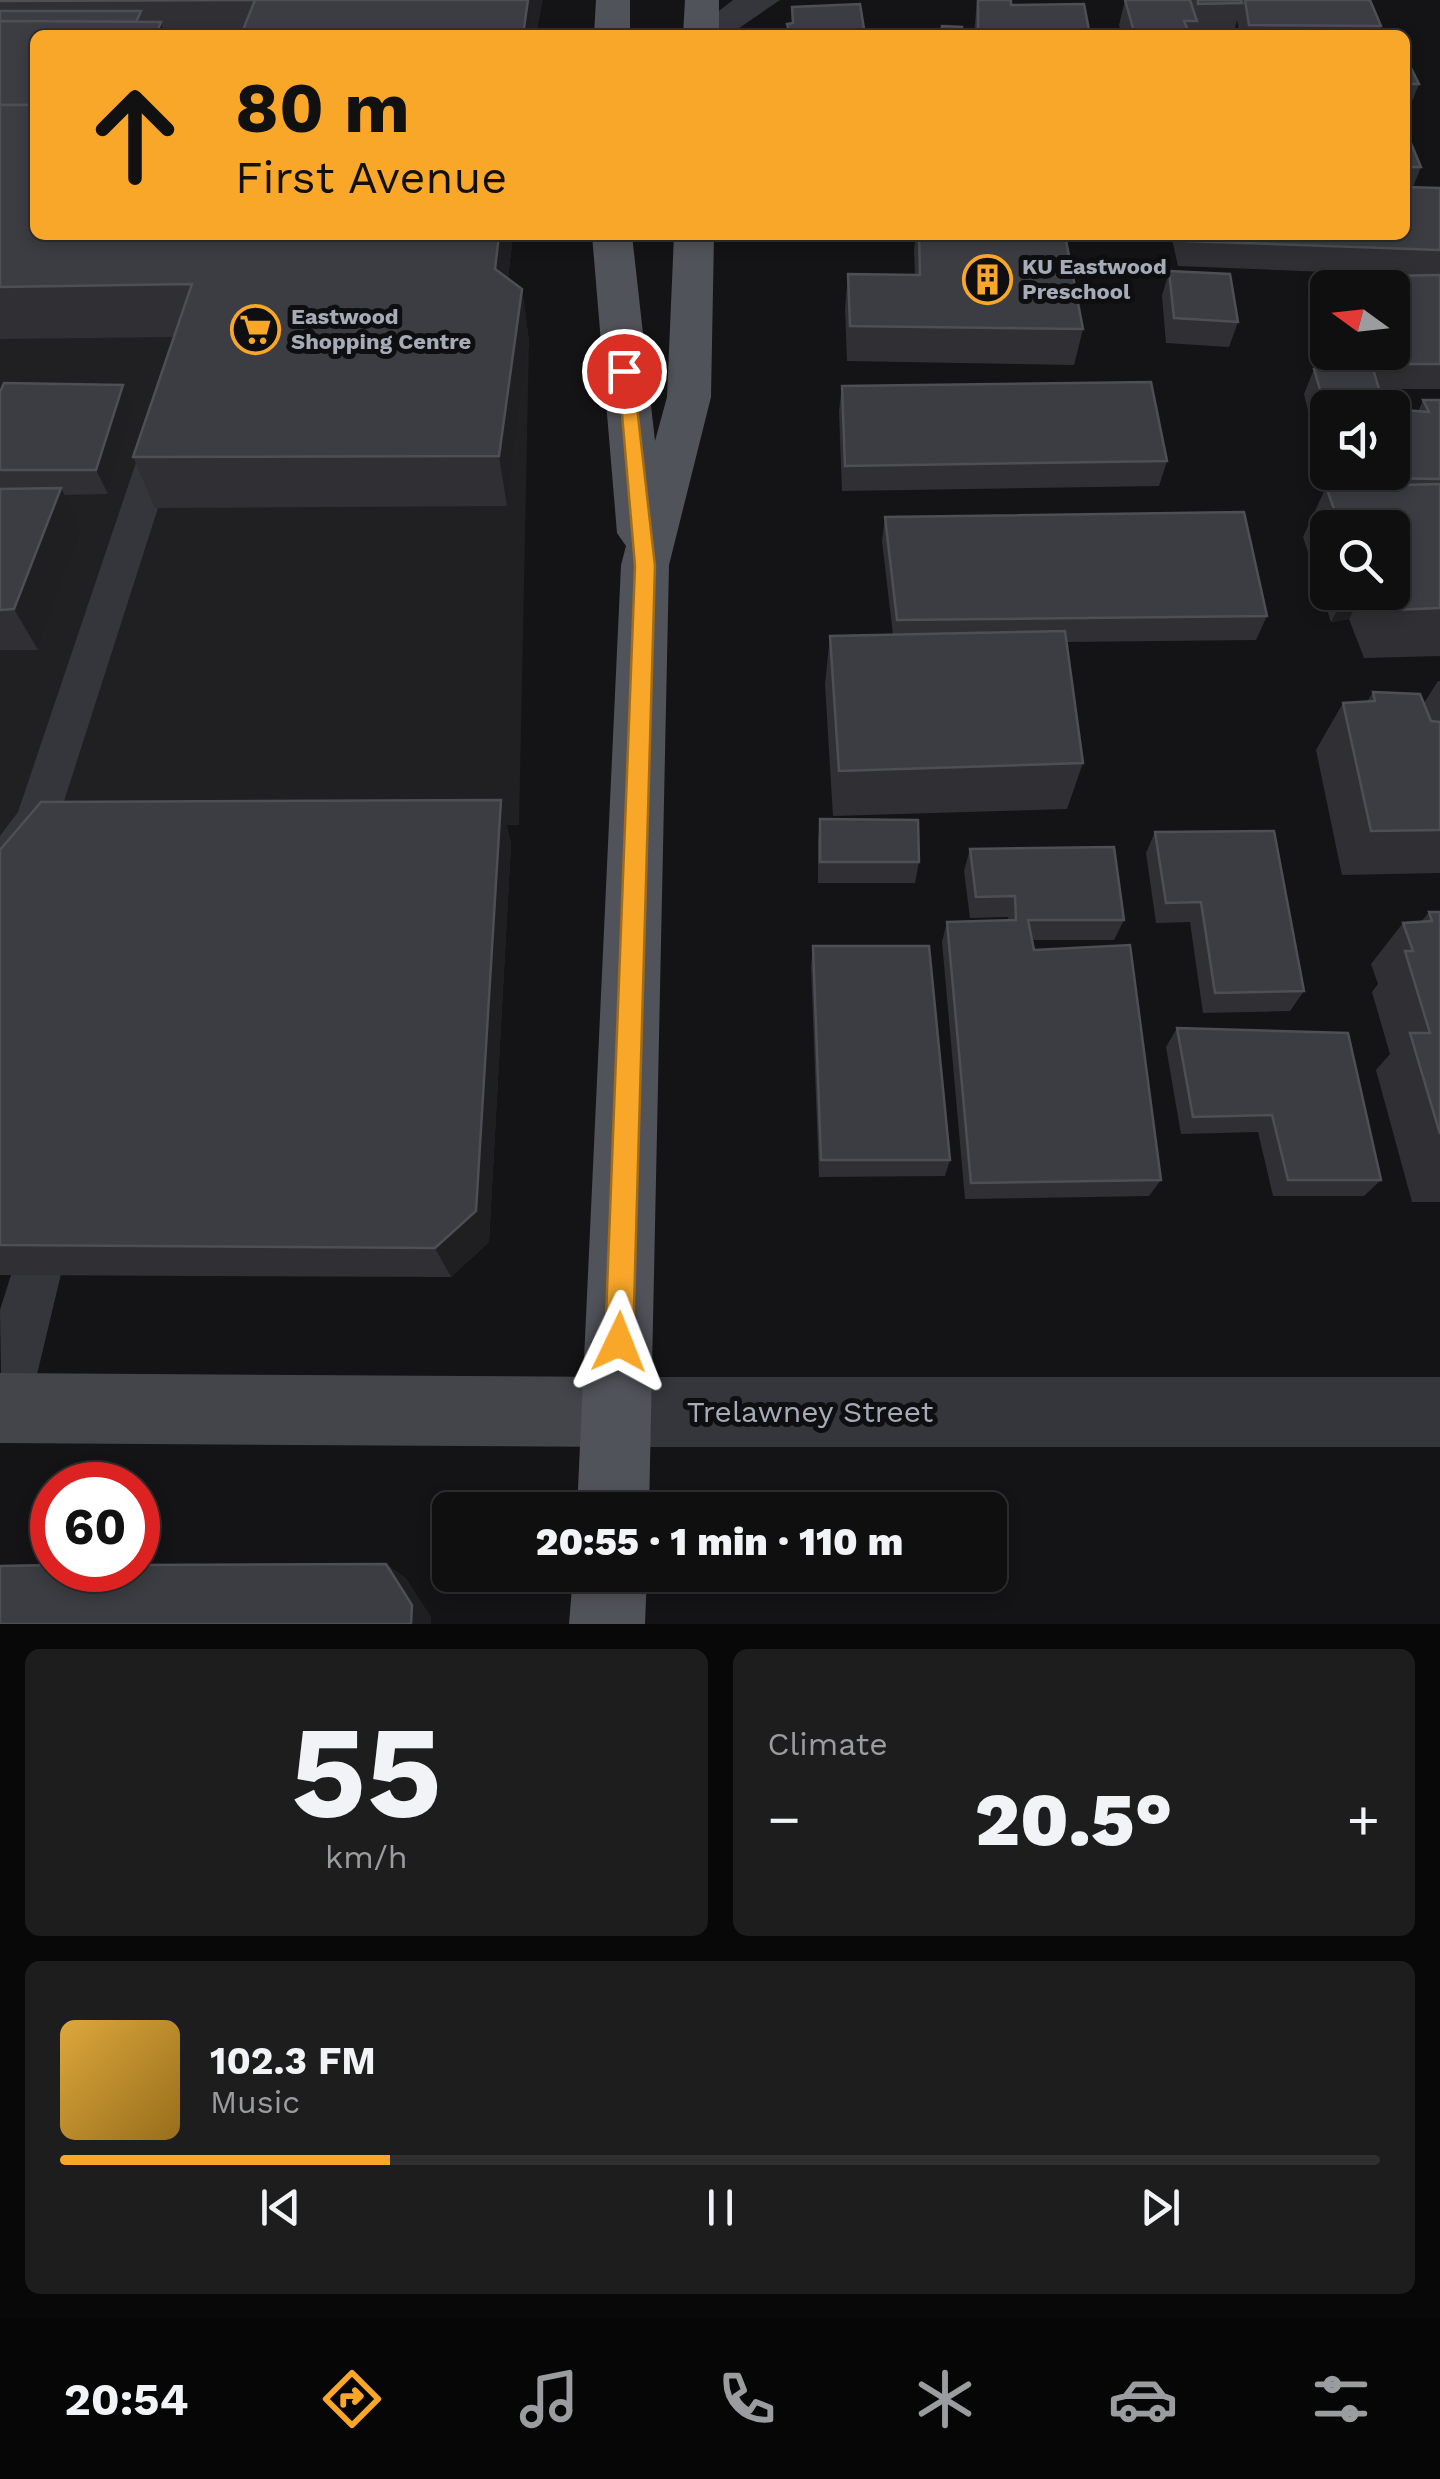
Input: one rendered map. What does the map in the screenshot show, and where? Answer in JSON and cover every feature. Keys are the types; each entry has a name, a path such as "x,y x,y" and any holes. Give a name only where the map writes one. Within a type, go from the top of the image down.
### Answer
{"main road":[{"path":"612,30 613,0"},
{"path":"702,0 704,30"},
{"path":"612,240 645,566 614,1492"},
{"path":"645,566 689,398 694,240"},
{"path":"607,1624 609,1592"}],"street":[{"path":"711,30 763,0"},
{"name":"Trelawney Street","path":"1,1408 1440,1412"}],"lane":[{"path":"0,870 37,820 173,405"},
{"path":"1,1408 35,1274"}],"shaded area":[{"path":"0,0 543,0 537,30 30,30 30,240 512,240 503,321 529,341 519,825 27,828 0,913"}],"building":[{"path":"0,0 255,0 0,1"},
{"path":"255,0 528,0 524,30 243,30"},
{"path":"978,0 1011,0 1011,5 1084,4 1089,30 1072,30 978,30"},
{"path":"1125,0 1190,0 1197,21 1184,21 1188,30 1134,30"},
{"path":"1198,0 1241,0 1242,3 1198,4"},
{"path":"1245,0 1370,0 1381,26 1249,25"},
{"path":"860,4 864,30 789,30 787,24 793,23 792,7"},
{"path":"0,11 141,11 136,22 0,21"},
{"path":"0,21 161,22 158,30 30,30 30,105 0,105"},
{"path":"942,26 962,30 942,30"},
{"path":"1410,66 1419,84 1410,84"},
{"name":"Eastwood Shopping Centre","path":"0,105 30,105 30,240 498,240 495,269 522,289 499,456 133,457 192,284 0,287"},
{"path":"1410,141 1421,167 1410,167"},
{"path":"1410,187 1440,188 1440,250 1186,241 1410,240"},
{"name":"KU Eastwood Preschool","path":"919,240 1066,240 1083,329 850,326 848,274 920,275"},
{"path":"1169,271 1230,274 1238,322 1174,318"},
{"path":"1440,275 1440,364 1410,364 1410,276"},
{"path":"1314,370 1373,370 1379,390 1320,390"},
{"path":"1151,382 1167,461 845,466 842,386"},
{"path":"4,383 123,385 96,470 0,470 0,392"},
{"path":"1423,400 1440,400 1440,479 1410,478 1410,410 1429,412"},
{"path":"1440,484 1440,608 1410,609 1410,510 1334,510 1327,490 1410,490 1410,485"},
{"path":"61,488 14,609 0,610 0,489"},
{"path":"1244,512 1267,616 897,620 885,517"},
{"path":"1065,631 1083,763 839,771 830,636"},
{"path":"1373,692 1420,694 1431,721 1440,722 1440,830 1371,831 1343,703 1375,701"},
{"path":"501,800 476,1211 435,1248 0,1245 0,850 41,802"},
{"path":"820,819 918,820 919,862 820,862"},
{"path":"1274,831 1304,991 1215,993 1201,902 1166,903 1155,832"},
{"path":"1114,847 1124,920 1028,920 1034,950 1130,945 1161,1180 971,1183 947,922 1016,920 1015,896 976,897 970,849"},
{"path":"1429,912 1440,912 1440,1134 1410,1033 1430,1033 1405,951 1413,951 1403,923 1432,921"},
{"path":"813,946 929,946 950,1160 821,1160"},
{"path":"1177,1028 1348,1033 1381,1180 1288,1180 1272,1115 1193,1117"},
{"path":"386,1564 412,1605 411,1624 0,1624 0,1566 30,1565 30,1592 160,1592 160,1565"}],"place":[{"name":"KU Eastwood Preschool","path":"987,279"},
{"name":"Eastwood Shopping Centre","path":"256,329"}],"route":[{"path":"619,1342 645,566 624,371"}]}
